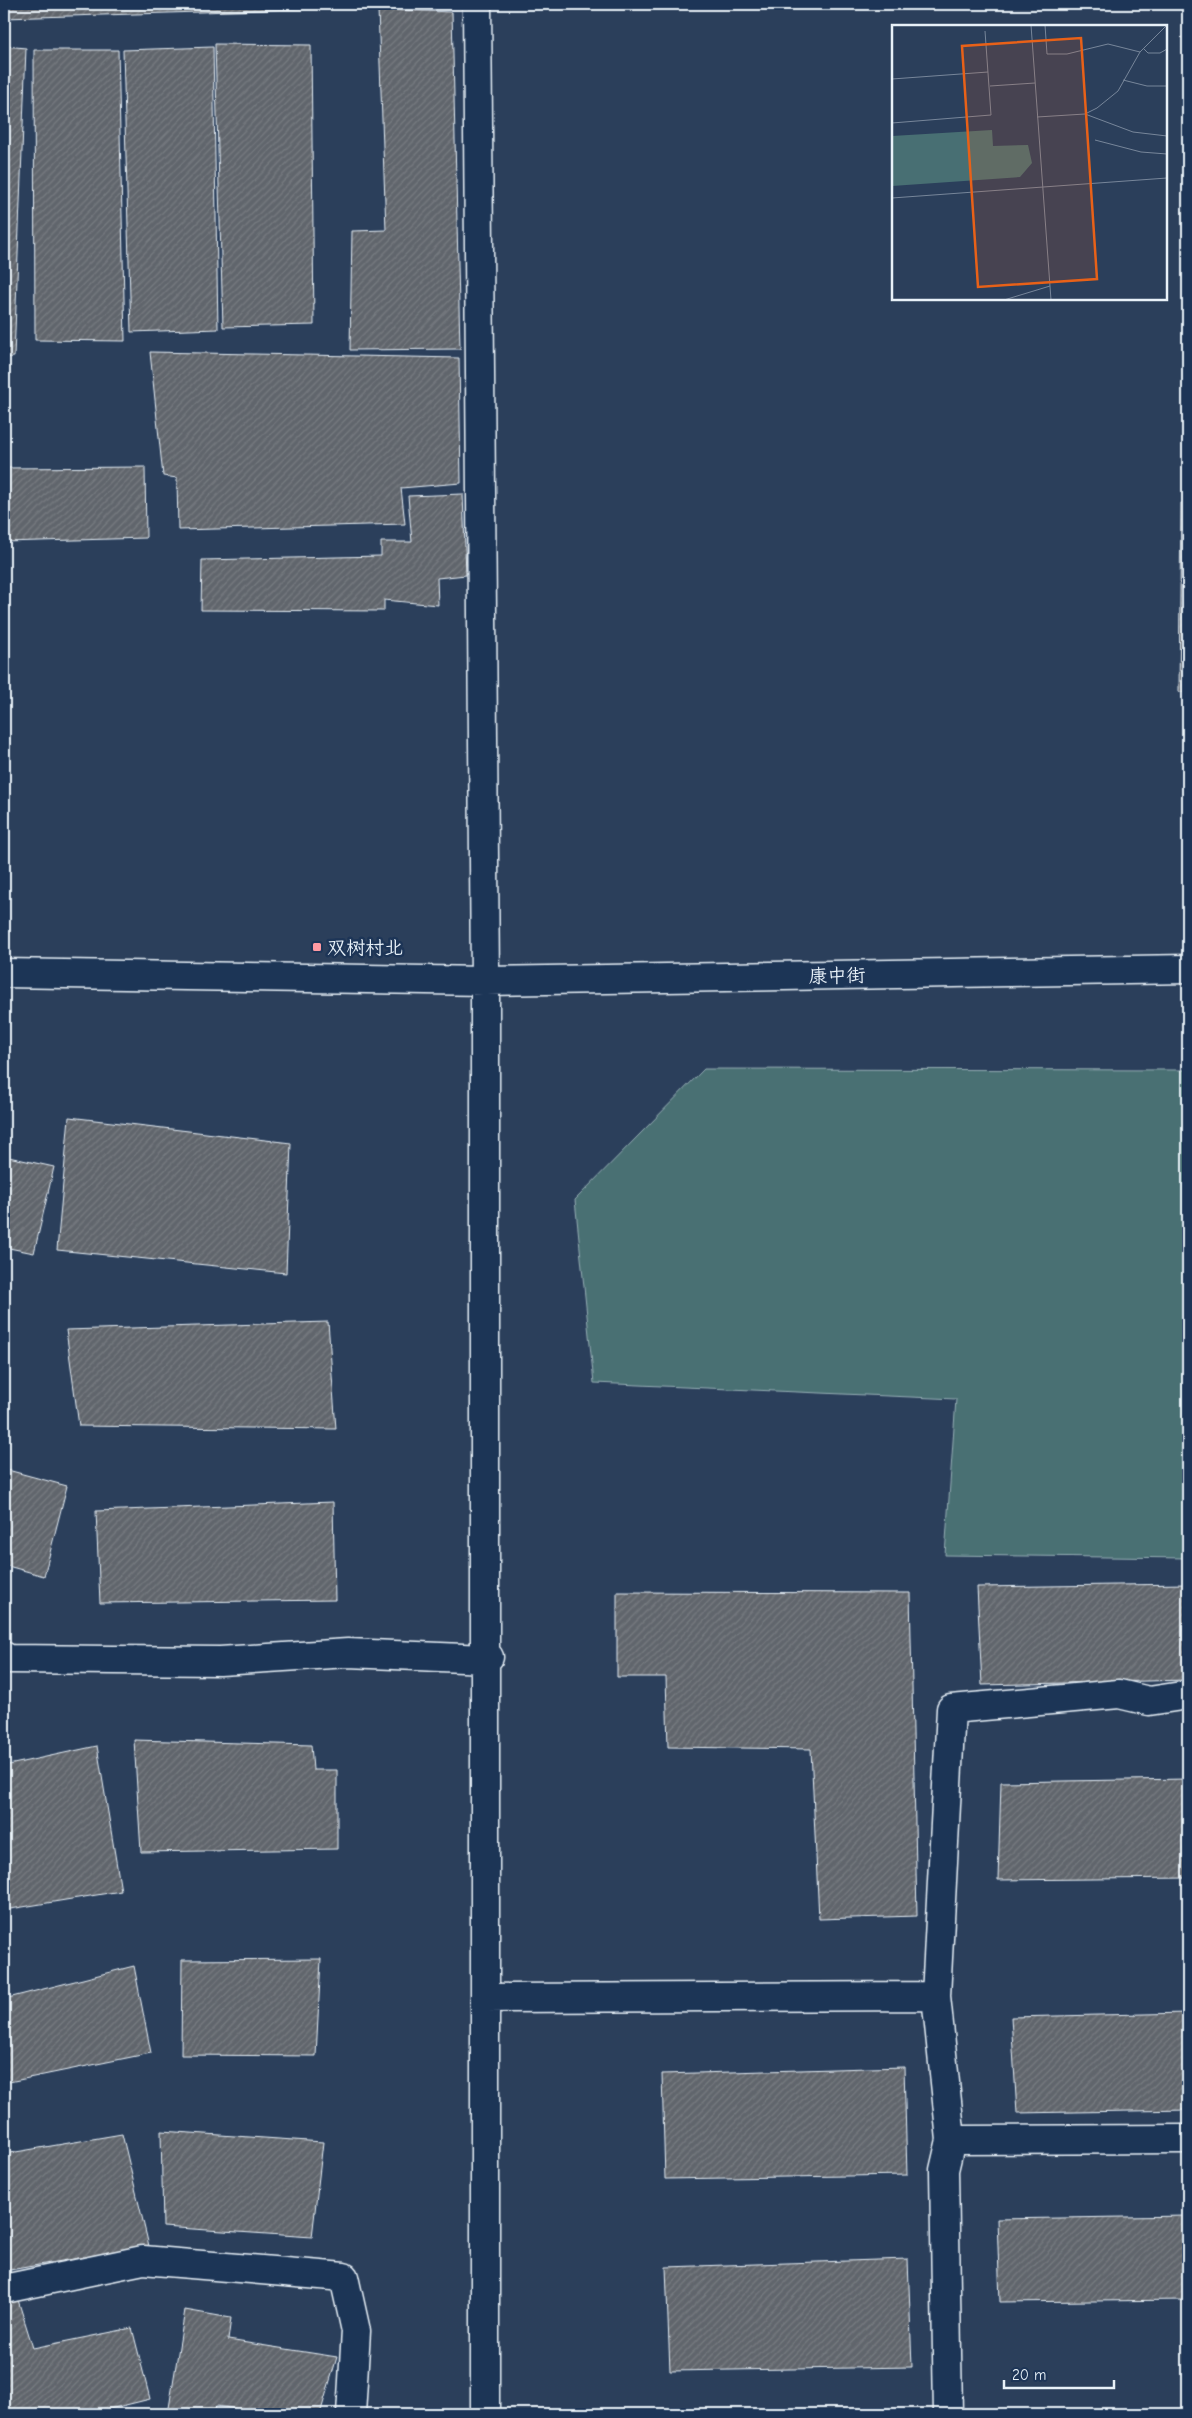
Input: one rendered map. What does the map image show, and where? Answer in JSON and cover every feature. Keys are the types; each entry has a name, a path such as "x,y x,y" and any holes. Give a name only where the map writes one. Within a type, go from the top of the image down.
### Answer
{"street":[{"path":"477,4 485,980 488,1658 485,2414"},
{"name":"康中街","path":"4,973 485,980 1188,969"},
{"path":"5,1659 220,1661 348,1652 488,1658"},
{"path":"948,2414 944,2170 951,2140 936,1996 951,1709 1119,1694 1149,1700 1188,1695"},
{"path":"486,1998 936,1996"},
{"path":"951,2140 1188,2139"},
{"path":"4,2289 143,2260 344,2277 356,2331 351,2414"}],"green space":[{"path":"704,1069 1188,1070 1188,1558 945,1555 956,1399 594,1383 575,1200"}],"building":[{"path":"4,4 461,4 4,18"},
{"path":"378,9 452,12 460,349 350,350 352,231 386,230"},
{"path":"215,44 311,45 314,325 223,327"},
{"path":"4,46 26,48 14,357 4,358"},
{"path":"213,47 218,329 131,332 123,50"},
{"path":"34,50 118,50 125,341 35,340"},
{"path":"150,352 459,358 461,483 401,488 405,524 178,530 177,478 163,476"},
{"path":"145,467 146,538 4,542 4,468"},
{"path":"463,494 466,575 437,578 438,605 384,600 384,611 201,610 202,560 381,556 381,542 412,542 408,496"},
{"path":"1181,503 1188,503 1188,692 1179,692"},
{"path":"69,1117 291,1143 286,1273 57,1250"},
{"path":"4,1156 54,1167 34,1253 4,1247"},
{"path":"328,1322 336,1429 79,1426 66,1330"},
{"path":"4,1469 67,1486 44,1576 4,1565"},
{"path":"333,1502 335,1600 100,1603 96,1511"},
{"path":"1188,1584 1188,1680 982,1685 977,1587"},
{"path":"617,1592 910,1593 917,1916 819,1919 811,1749 668,1747 666,1677 617,1677"},
{"path":"134,1740 311,1745 313,1770 337,1770 337,1849 141,1852"},
{"path":"97,1746 121,1891 4,1910 4,1766"},
{"path":"1188,1779 1188,1878 998,1880 1001,1782"},
{"path":"321,1959 316,2056 181,2055 182,1960"},
{"path":"134,1966 151,2053 4,2083 4,1999"},
{"path":"1188,2013 1188,2110 1017,2113 1011,2017"},
{"path":"904,2067 907,2175 665,2179 662,2074"},
{"path":"161,2131 323,2142 312,2237 163,2227"},
{"path":"122,2134 149,2246 4,2271 4,2154"},
{"path":"1188,2216 1188,2300 1000,2302 997,2219"},
{"path":"908,2259 912,2367 670,2371 666,2267"},
{"path":"18,2300 33,2348 132,2328 150,2399 89,2414 4,2414 4,2304"},
{"path":"185,2310 231,2318 228,2340 337,2357 320,2414 272,2414 216,2406 214,2414 168,2414"},
{"path":"1188,2413 1188,2414 1101,2414"}],"place":[{"name":"双树村北","path":"317,947"}]}
